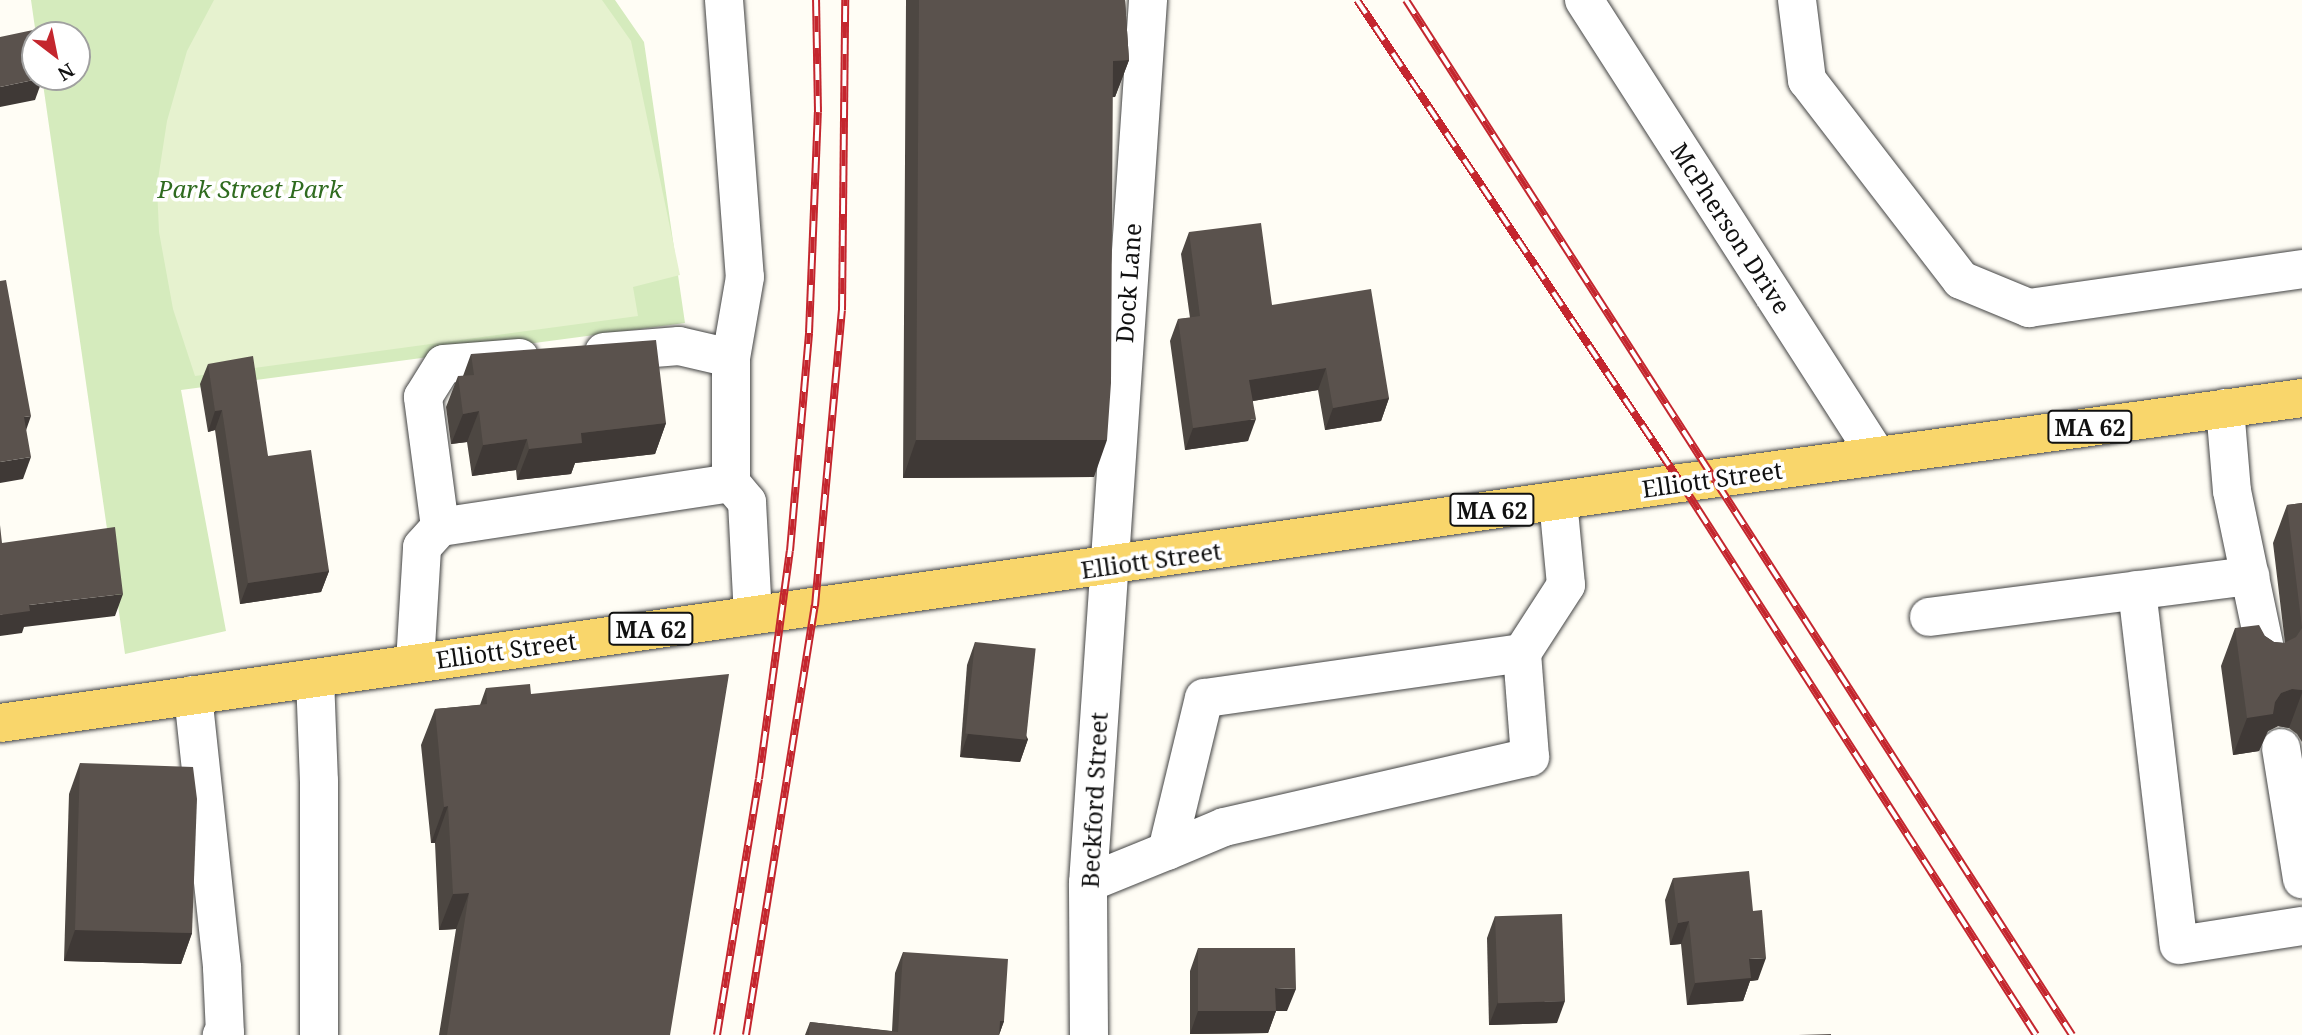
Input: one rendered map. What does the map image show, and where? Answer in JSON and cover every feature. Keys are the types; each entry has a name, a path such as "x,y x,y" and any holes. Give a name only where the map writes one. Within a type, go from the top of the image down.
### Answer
{"main road":[{"name":"Elliott Street","path":"0,723 1558,500 2302,398"}],"street":[{"path":"724,0 745,277 731,358 731,483 747,502 753,615"},
{"name":"Dock Lane","path":"1108,566 1149,0"},
{"name":"McPherson Drive","path":"1584,0 1877,456"},
{"path":"1797,0 1807,80 1961,280 2029,308 2302,268"},
{"path":"440,527 423,397 444,364 679,346 731,358"},
{"path":"2225,408 2232,491 2267,659"},
{"path":"415,663 422,547 440,527 731,483"},
{"path":"1088,883 1224,827 1530,757 1522,653 1566,585 1558,500"},
{"name":"Beckford Street","path":"1089,1035 1088,883 1108,566"},
{"path":"1929,617 2250,576"},
{"path":"2137,590 2179,945 2302,926"},
{"path":"1167,851 1204,698 1522,653"},
{"path":"315,678 319,781 319,1035"},
{"path":"193,695 222,968 225,1033 222,1035"},
{"path":"2281,748 2302,879"}],"green space":[{"name":"Park Street Park","path":"31,0 615,0 644,42 685,323 181,390 226,631 125,654 44,91 91,91 91,21 34,21"},
{"name":"Park Street Park","path":"214,0 602,0 631,41 680,275 633,287 638,316 195,376 173,309 159,232 157,186 167,121 187,51"}],"building":[{"path":"919,0 1125,0 1129,60 1113,61 1111,383 1107,440 916,440"},
{"path":"21,33 21,83 0,87 0,37"},
{"path":"1261,223 1272,305 1371,289 1389,398 1333,408 1326,368 1249,380 1256,419 1193,428 1178,319 1200,316 1189,232"},
{"path":"6,280 31,416 24,417 31,457 0,462 0,281"},
{"path":"656,340 666,423 581,433 582,443 529,449 527,439 483,445 479,411 463,414 458,376 474,375 471,354"},
{"path":"253,356 268,456 311,450 329,571 248,583 222,410 215,411 208,364"},
{"path":"2302,503 2302,628 2287,505"},
{"path":"0,525 2,543 115,527 123,594 29,605 30,611 0,615"},
{"path":"2259,625 2265,636 2274,642 2284,643 2296,637 2302,628 2302,690 2292,689 2281,693 2275,702 2273,714 2247,718 2235,628"},
{"path":"975,642 1036,648 1026,740 965,733"},
{"path":"729,674 670,1035 447,1035 469,893 453,894 448,806 444,807 435,709 487,704 486,688 530,684 531,694"},
{"path":"80,763 193,767 197,799 192,933 75,930"},
{"path":"1749,871 1753,911 1762,910 1766,958 1749,959 1751,978 1695,983 1689,921 1678,923 1673,878"},
{"path":"1562,914 1565,1001 1498,1003 1495,916"},
{"path":"1198,948 1295,948 1296,989 1275,988 1276,1011 1198,1011"},
{"path":"903,952 1008,959 1004,1021 1000,1021 999,1035 809,1035 810,1022 898,1032"}],"railway":[{"path":"717,1035 759,779 790,551 809,333 818,112 816,0"},
{"path":"746,1035 815,606 842,310 845,0"},
{"path":"1357,0 1681,483 2036,1035"},
{"path":"1406,0 2072,1035"}]}
